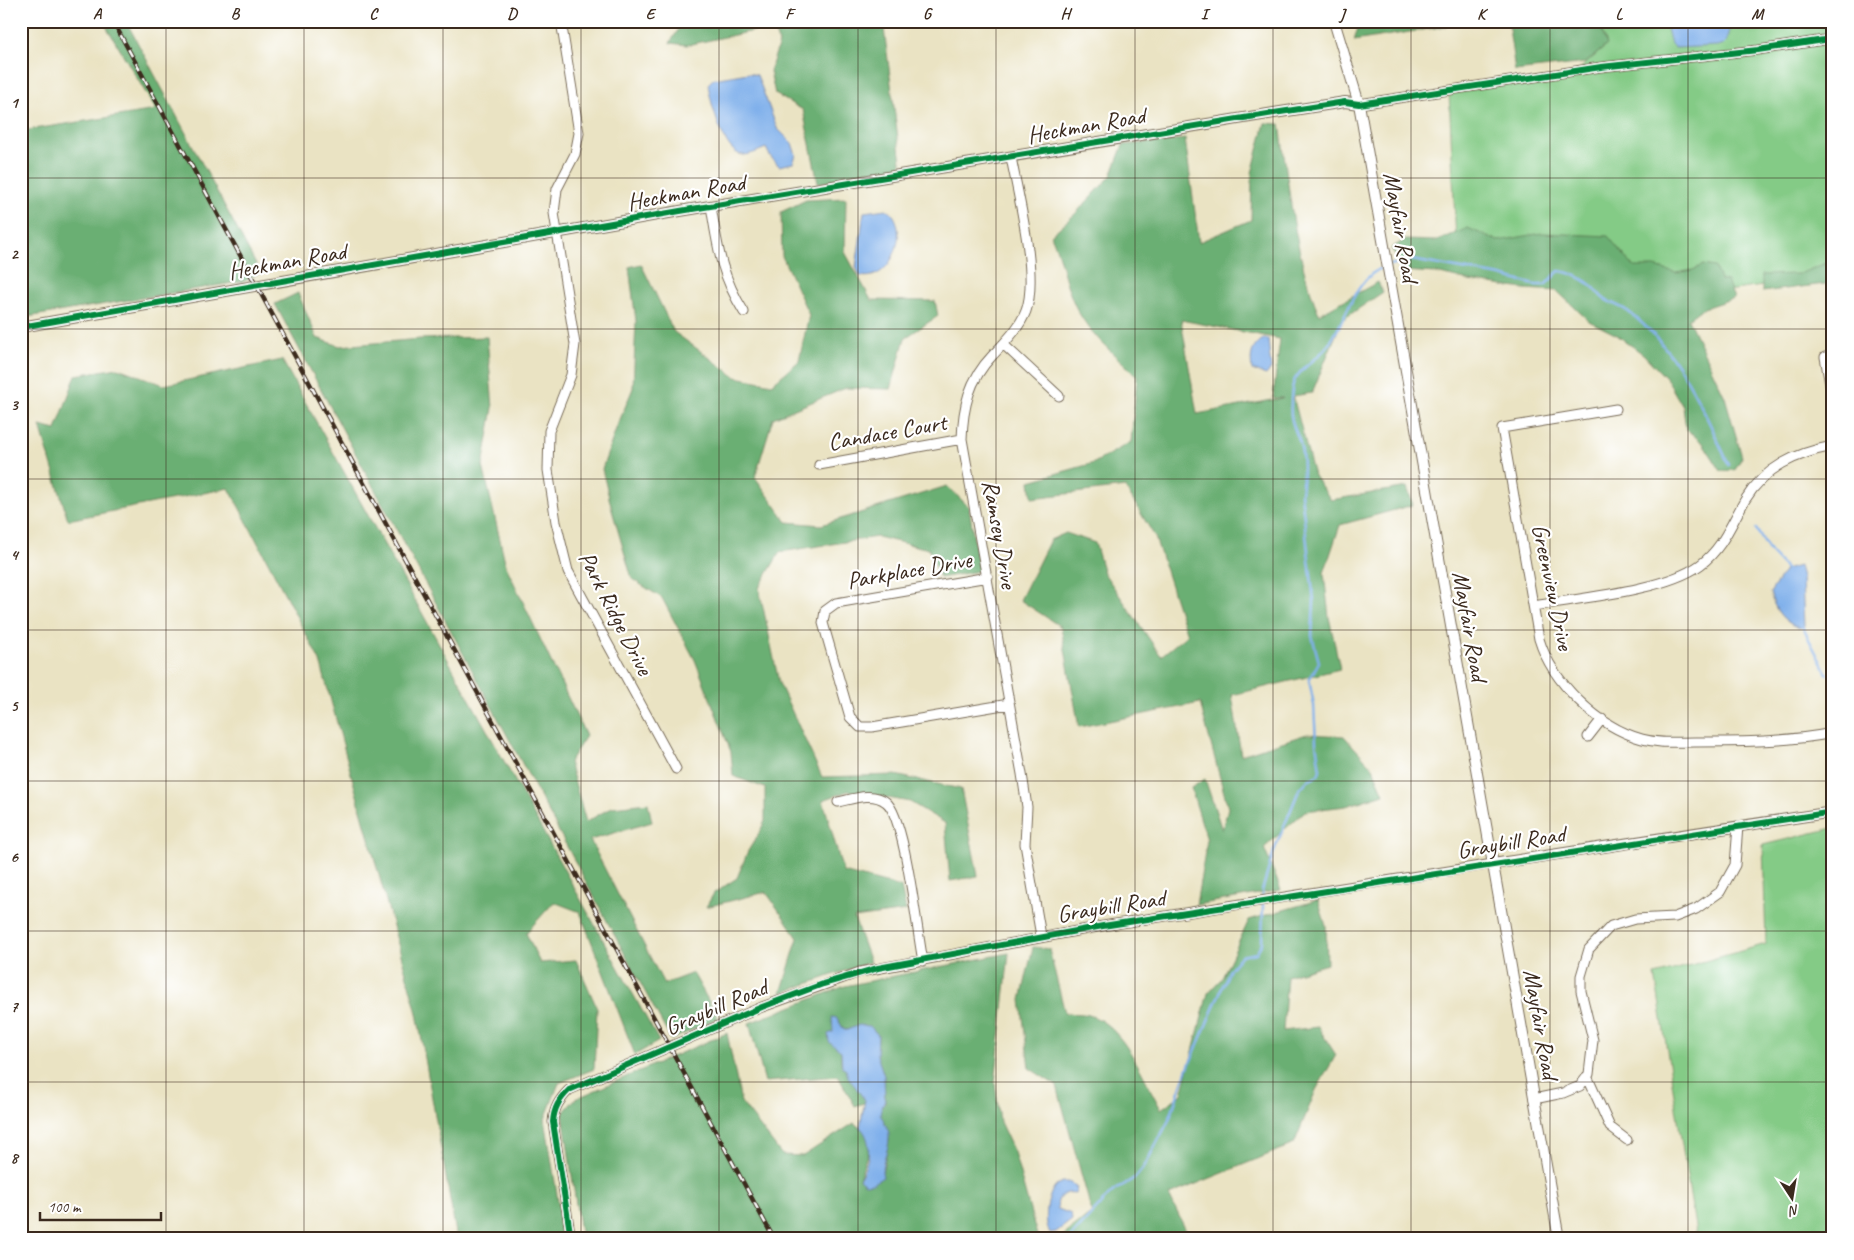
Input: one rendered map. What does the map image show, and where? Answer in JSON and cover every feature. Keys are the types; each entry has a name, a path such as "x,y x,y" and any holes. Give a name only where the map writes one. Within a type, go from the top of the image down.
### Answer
{"street":[{"name":"Park Ridge Drive","path":"561,21 579,132 575,154 557,188 554,213 574,328 575,344 570,375 553,418 547,446 548,470 563,558 571,578 676,769"},
{"name":"Mayfair Road","path":"1334,21 1358,104 1559,1239"},
{"path":"1358,104 1601,67 1758,50 1824,40"},
{"name":"Heckman Road","path":"21,327 711,206 1274,113 1345,102 1358,104"},
{"name":"Ramsey Drive","path":"1011,157 1031,280 1030,294 1022,320 981,368 971,386 963,414 962,439 988,577 1027,807 1025,844 1041,936"},
{"path":"711,206 724,273 730,288 744,312"},
{"path":"1003,344 1059,396"},
{"path":"1829,356 1833,401"},
{"name":"Greenview Drive","path":"1616,409 1502,428 1539,639 1549,666 1566,688 1602,719 1620,731 1635,736 1674,743 1784,741 1833,732"},
{"name":"Candace Court","path":"819,465 962,439"},
{"path":"1534,606 1661,583 1689,572 1712,555 1720,545 1746,499 1765,476 1782,462 1800,453 1833,446"},
{"name":"Parkplace Drive","path":"988,577 836,603 830,606 823,617 851,720 860,727 872,727 1009,704"},
{"path":"1588,737 1602,719"},
{"path":"838,802 873,796 890,806 900,834 923,961"},
{"name":"Graybill Road","path":"571,1239 553,1122 557,1104 569,1090 742,1015 860,972 923,961 1041,936 1833,812"},
{"path":"1534,1099 1563,1093 1580,1086 1587,1076 1593,1040 1580,991 1581,976 1589,949 1611,926 1635,919 1675,917 1696,909 1720,892 1735,865 1738,826"},
{"path":"1587,1076 1610,1127 1627,1140"}],"green space":[{"path":"103,21 126,21 260,272 245,281 21,318 21,131 156,110"},
{"path":"679,21 883,21 902,170 818,183 803,110 775,94 770,71 779,43 772,27 687,45 670,43 680,27"},
{"path":"1360,21 1478,21 1354,41"},
{"path":"1508,21 1598,21 1607,45 1586,63 1515,71"},
{"path":"1598,21 1833,21 1833,276 1727,291 1457,263 1449,93 1574,74 1607,45"},
{"path":"1265,123 1280,124 1298,244 1319,314 1378,282 1383,292 1342,320 1312,393 1293,396 1314,476 1331,500 1407,487 1413,505 1340,525 1324,573 1329,617 1340,669 1232,695 1241,755 1307,734 1344,736 1373,768 1384,794 1346,806 1305,811 1264,848 1281,890 1196,905 1207,840 1191,788 1205,779 1222,830 1228,808 1200,703 1079,727 1061,627 1020,600 1050,540 1066,533 1095,543 1104,573 1161,656 1187,635 1155,537 1125,487 1032,498 1030,481 1094,463 1131,442 1137,376 1101,342 1085,323 1073,301 1051,235 1074,215 1111,176 1123,145 1185,139 1199,242 1251,220 1252,173","holes":["1181,320 1280,339 1273,398 1283,398 1197,414"]},
{"path":"846,198 845,252 871,300 935,301 938,316 905,338 891,389 846,388 773,418 755,477 787,522 821,525 947,486 969,507 979,571 940,578 929,549 877,537 780,552 759,588 779,683 822,777 895,775 961,789 978,876 950,881 945,823 910,802 848,791 823,800 843,872 901,887 906,911 854,918 870,962 781,993 798,938 766,892 706,907 714,893 737,878 748,851 765,821 765,788 733,776 731,752 695,660 662,598 632,579 602,469 633,388 636,321 629,267 641,264 674,332 736,377 772,384 799,361 809,315 782,256 781,212 806,200"},
{"path":"1468,228 1498,241 1542,233 1608,236 1634,267 1655,267 1676,273 1693,270 1703,265 1715,267 1720,280 1727,281 1734,298 1701,309 1688,319 1725,397 1742,457 1735,470 1721,471 1703,443 1686,429 1683,407 1666,378 1643,354 1617,335 1589,321 1557,291 1524,289 1469,281 1436,273 1404,271 1391,248 1405,240 1437,241"},
{"path":"1833,260 1833,283 1762,292 1762,275 1799,274"},
{"path":"298,293 317,338 340,346 420,339 487,337 493,408 483,466 506,566 586,736 569,762 586,822 612,807 648,803 652,822 590,840 664,984 693,973 718,1018 671,1040 275,304"},
{"path":"282,360 659,1041 635,1055 580,912 554,902 526,933 540,963 576,960 597,1008 594,1069 559,1083 545,1119 564,1239 457,1239 417,1013 320,661 229,488 68,520 40,426 56,430 76,375 118,368 164,385"},
{"path":"1833,828 1833,1239 1697,1239 1655,975 1766,944 1763,845"},
{"path":"1318,900 1326,926 1327,964 1287,976 1283,1031 1318,1027 1336,1055 1316,1090 1294,1144 1169,1195 1190,1239 1059,1239 1092,1213 1057,1086 1029,1068 1021,1000 1033,947 1049,949 1065,1013 1089,1015 1113,1030 1132,1055 1161,1109 1182,1094 1208,993 1222,978 1249,920"},
{"path":"1009,953 995,1083 1000,1122 1014,1152 1038,1239 581,1239 563,1113 575,1099 727,1033 741,1102 782,1155 803,1156 854,1123 867,1133 870,1146 859,1179 882,1173 889,1140 880,1113 880,1107 885,1103 884,1076 877,1055 878,1035 870,1026 844,1030 837,1018 833,1025 841,1051 841,1063 865,1100 864,1103 855,1106 838,1076 765,1082 749,1023 845,986"}],"water":[{"path":"1665,21 1729,21 1729,36 1724,44 1718,46 1675,48 1671,44"},
{"path":"748,73 757,75 777,128 792,143 796,155 793,163 779,166 766,148 743,155 729,146 724,136 715,113 708,84 713,79"},
{"path":"886,209 894,216 898,226 896,250 890,262 882,271 872,276 860,276 856,267 864,212"},
{"path":"1263,339 1268,339 1271,369 1266,375 1252,370 1251,365 1251,356 1254,349"},
{"path":"1799,566 1802,577 1804,626 1799,628 1788,622 1780,614 1774,605 1770,593 1785,570"},
{"path":"832,1017 837,1018 844,1030 859,1025 870,1026 878,1035 877,1055 884,1076 885,1099 880,1113 887,1128 889,1139 882,1168 883,1177 874,1183 865,1184 859,1179 869,1152 867,1139 860,1127 865,1100 848,1077 846,1070 842,1067 841,1051 829,1042 828,1034 833,1032"},
{"path":"1069,1182 1077,1188 1075,1193 1067,1193 1061,1196 1057,1205 1058,1209 1071,1214 1072,1220 1056,1232 1050,1233 1046,1216 1048,1202 1056,1185"}],"waterway":[{"path":"1390,265 1412,260 1501,276 1535,285 1545,285 1559,271 1582,279 1590,284 1603,298 1630,313 1648,328 1663,345 1689,383 1729,465"},
{"path":"1263,898 1262,891 1274,851 1299,790 1308,780 1318,775 1320,770 1316,743 1314,705 1309,680 1319,662 1312,636 1314,601 1301,493 1303,475 1302,455 1291,414 1293,386 1300,372 1326,348 1333,338 1358,290 1374,272 1385,267"},
{"path":"1756,529 1770,552 1788,571"},
{"path":"1801,624 1827,674"},
{"path":"1069,1239 1111,1193 1136,1177 1144,1167 1169,1120 1184,1077 1230,969 1241,956 1256,953 1262,943 1263,904"}],"railway":[{"path":"113,21 774,1239"}],"cycle path":[{"path":"21,327 680,211 1274,113 1345,102 1359,104 1601,67 1758,50 1824,40"},
{"path":"571,1239 553,1122 555,1112 562,1097 569,1090 762,1007 823,984 878,968 1103,926 1833,812"}]}
